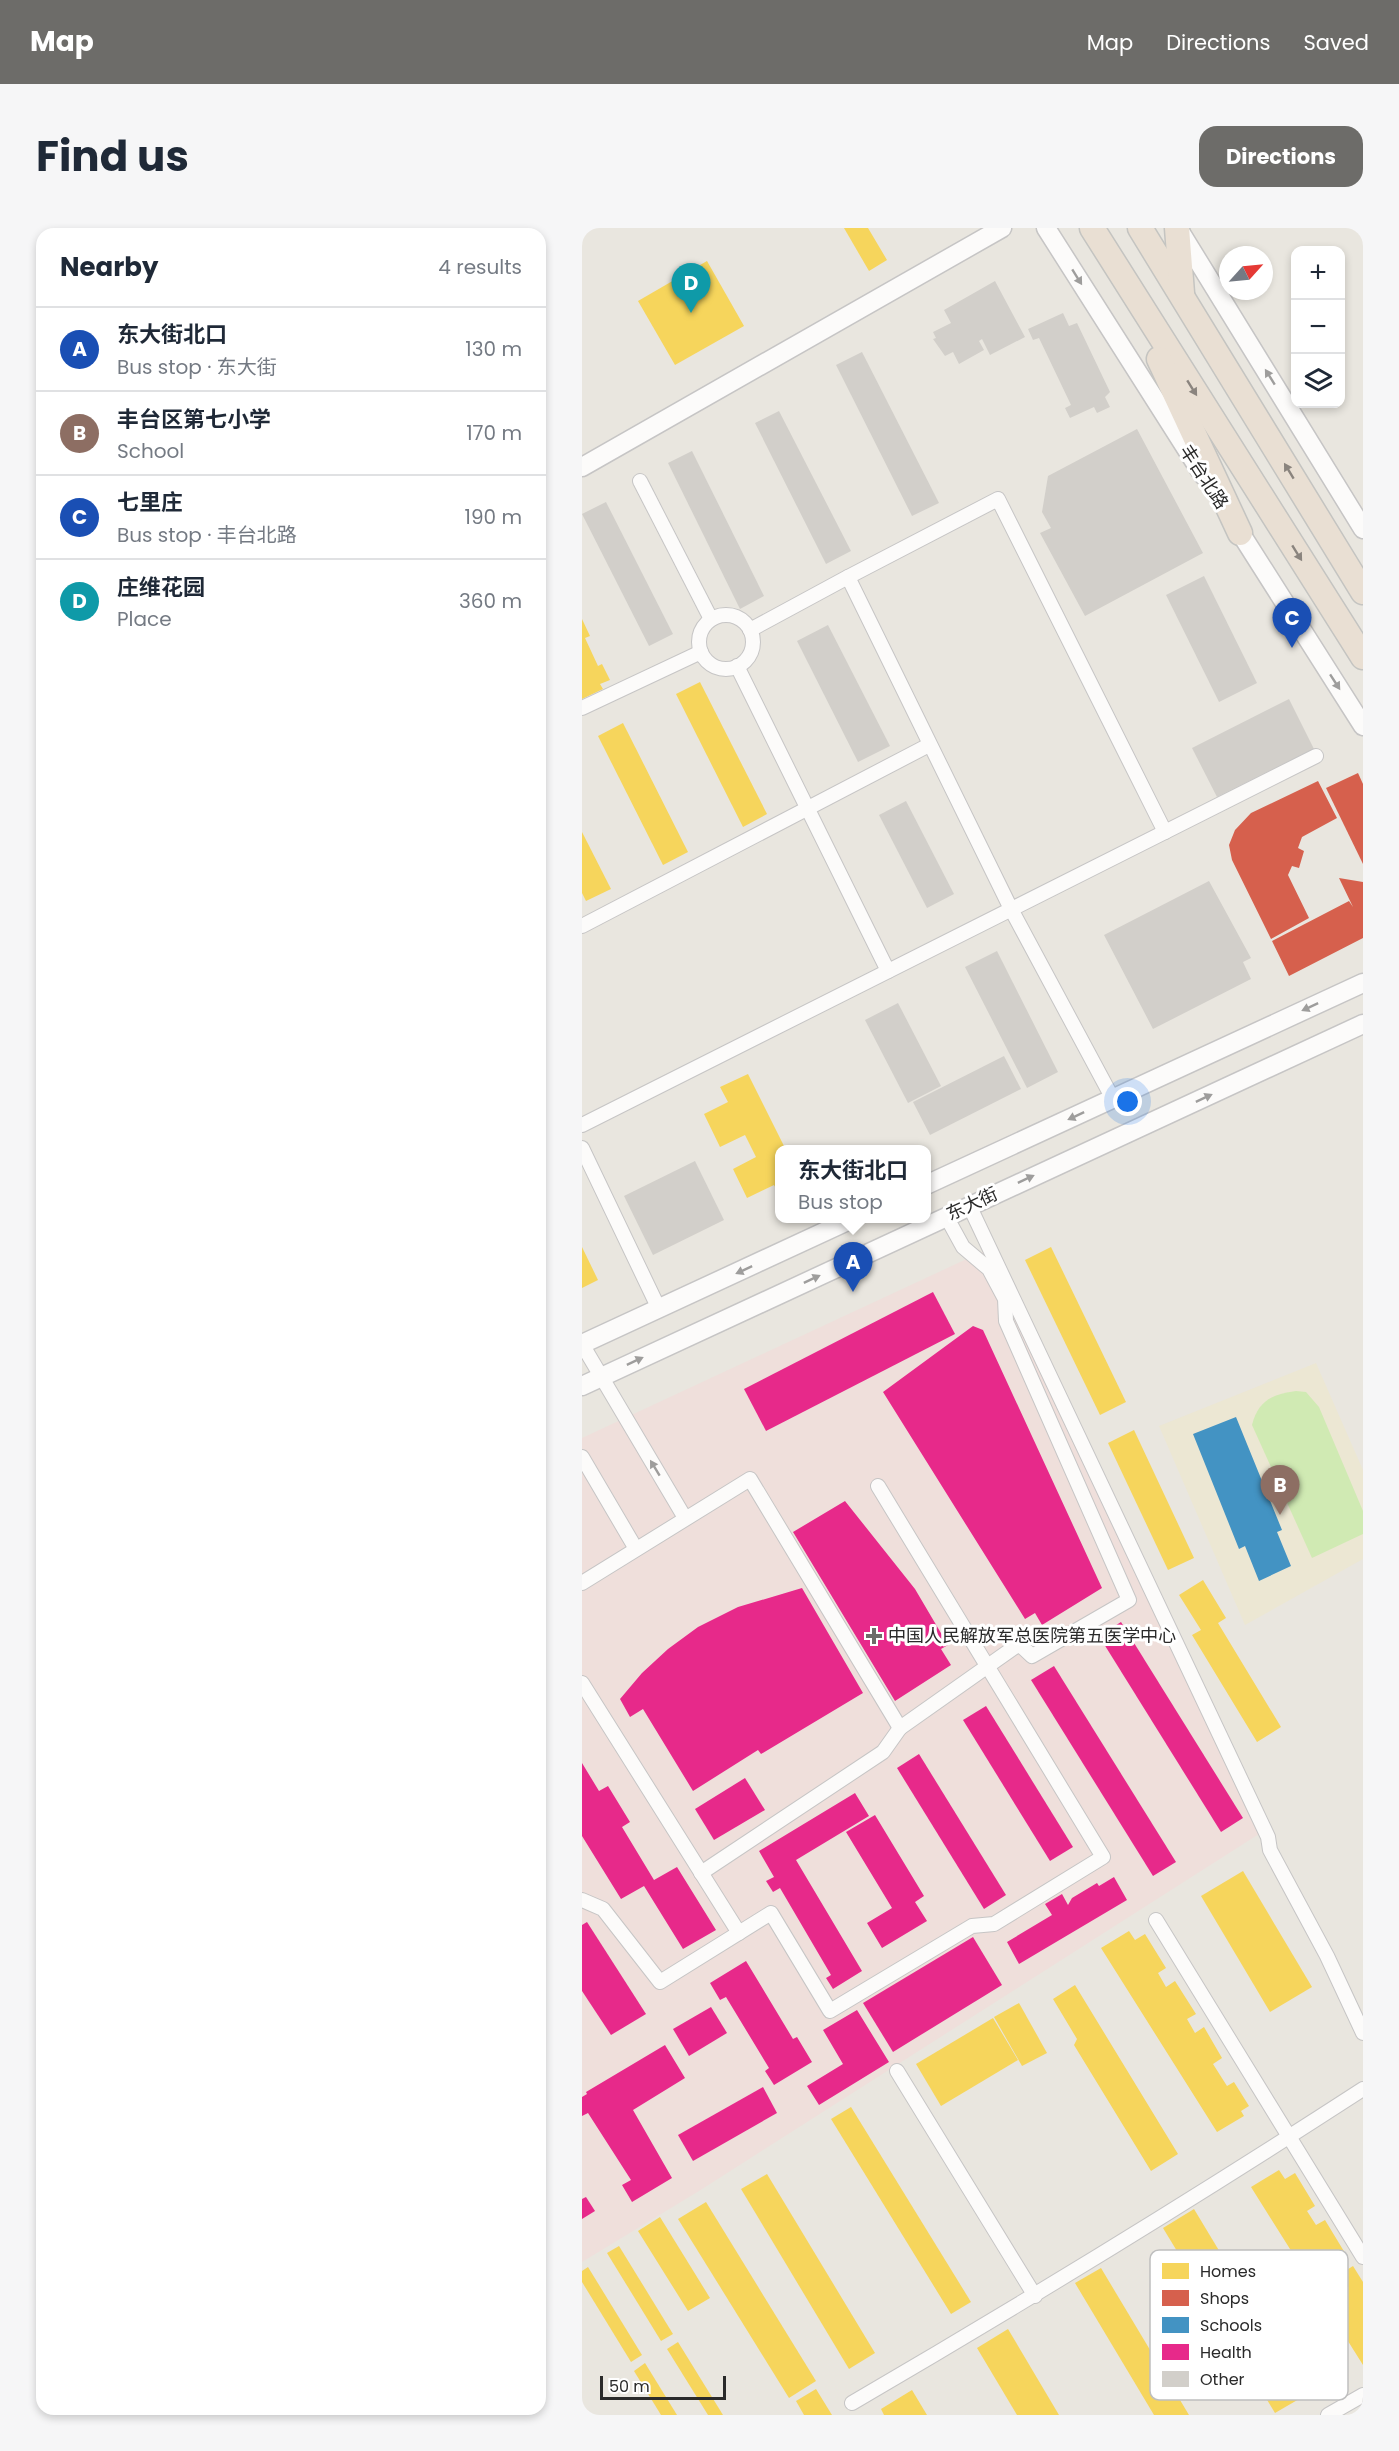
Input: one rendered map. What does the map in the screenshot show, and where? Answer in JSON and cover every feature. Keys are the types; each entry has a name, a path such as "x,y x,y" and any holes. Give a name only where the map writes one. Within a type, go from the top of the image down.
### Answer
{"highway":[{"name":"丰台北路","path":"1092,228 1363,657"},
{"path":"1140,228 1363,592"},
{"path":"1178,228 1182,296"},
{"path":"1116,267 1240,533"}],"main road":[{"path":"582,467 1002,228"},
{"name":"丰台北路","path":"1046,228 1363,726"},
{"path":"1178,228 1363,529"},
{"name":"东大街","path":"931,1183 1363,983"},
{"name":"东大街","path":"582,1386 1363,1024"},
{"path":"582,1344 843,1223"}],"street":[{"path":"640,481 711,619"},
{"path":"750,630 998,499 1165,832"},
{"path":"848,577 1011,909 1113,1099"},
{"path":"719,615 738,617 750,630 752,647 744,662 737,666 728,669 712,665 701,652 700,633 711,619 719,615"},
{"path":"582,708 701,652"},
{"path":"737,666 888,971"},
{"path":"582,926 806,807 929,745"},
{"path":"582,1125 1316,756"},
{"path":"582,1148 659,1309"},
{"path":"969,1205 1268,1837 1270,1850 1327,1956 1363,2032"},
{"path":"701,1873 883,1752 900,1728 1019,1644 1032,1656 1130,1600 1006,1321 1005,1299 989,1269 963,1247 946,1216"},
{"path":"582,1344 600,1378 685,1518"},
{"path":"582,1457 636,1549"},
{"path":"582,1583 750,1479 900,1728"},
{"path":"582,1900 603,1909 660,1982 771,1913 830,2011 972,1926 994,1924 1103,1857 878,1486"},
{"path":"582,1683 739,1933"},
{"path":"1156,1920 1363,2257"},
{"path":"897,2071 1035,2296"},
{"path":"852,2403 1035,2296 1363,2089"},
{"path":"1328,2415 1363,2395"}],"shaded area":[{"name":"中国人民解放军总医院第五医学中心","path":"986,1250 1259,1834 699,2191 582,2262 582,1438"},
{"path":"1316,1363 1363,1470 1363,1559 1245,1625 1159,1426"}],"green space":[{"path":"1306,1392 1319,1407 1363,1511 1363,1534 1312,1558 1252,1425 1258,1410 1267,1400 1280,1394"}],"building: Homes":[{"path":"844,228 868,228 887,260 869,271"},
{"path":"707,261 744,326 675,365 638,301"},
{"path":"582,619 590,636 585,638 598,666 602,664 610,680 600,684 603,689 582,699"},
{"path":"700,682 767,814 743,827 676,694"},
{"path":"623,723 688,852 663,865 598,736"},
{"path":"582,832 611,889 586,901 582,893"},
{"path":"748,1074 784,1145 775,1145 775,1187 774,1185 747,1198 733,1169 756,1157 745,1135 720,1147 704,1114 728,1102 720,1087"},
{"path":"582,1247 598,1280 582,1288"},
{"path":"1051,1247 1126,1402 1100,1415 1025,1260"},
{"path":"1134,1430 1194,1558 1168,1570 1108,1443"},
{"path":"1203,1580 1226,1618 1218,1623 1281,1727 1257,1742 1192,1635 1201,1630 1179,1595"},
{"path":"1243,1871 1312,1987 1270,2012 1201,1896"},
{"path":"1129,1931 1135,1940 1145,1934 1166,1968 1158,1973 1166,1987 1175,1981 1196,2014 1187,2019 1195,2033 1204,2027 1222,2058 1213,2064 1227,2086 1234,2082 1249,2106 1241,2111 1244,2116 1217,2132 1101,1948"},
{"path":"1075,1985 1178,2154 1151,2171 1074,2045 1077,2039 1053,1999"},
{"path":"1019,2003 1047,2053 1022,2066 994,2017"},
{"path":"993,2018 1018,2060 941,2106 916,2064"},
{"path":"851,2107 971,2302 951,2314 831,2119"},
{"path":"1279,2170 1285,2179 1295,2173 1315,2206 1307,2211 1316,2225 1325,2220 1343,2250 1291,2250 1251,2187"},
{"path":"767,2174 875,2353 849,2369 741,2189"},
{"path":"706,2202 816,2381 789,2398 678,2219"},
{"path":"1194,2209 1219,2250 1176,2250 1163,2228"},
{"path":"660,2217 710,2298 688,2311 638,2231"},
{"path":"619,2246 673,2334 661,2341 607,2253"},
{"path":"1353,2266 1363,2282 1363,2365 1348,2341 1348,2269"},
{"path":"588,2267 642,2355 631,2362 582,2282 582,2271"},
{"path":"1101,2268 1150,2350 1150,2400 1180,2400 1189,2415 1154,2415 1075,2283"},
{"path":"1008,2329 1059,2415 1017,2415 977,2348"},
{"path":"678,2342 723,2415 708,2415 667,2349"},
{"path":"645,2363 677,2415 661,2415 634,2371"},
{"path":"816,2389 832,2415 804,2415 796,2401"},
{"path":"912,2390 927,2415 884,2415 881,2409"},
{"path":"1267,2400 1297,2400 1275,2413"}],"building: Shops":[{"path":"1358,773 1363,784 1363,864 1326,788"},
{"path":"1318,781 1337,818 1302,837 1298,848 1304,851 1299,868 1292,866 1288,875 1309,918 1271,939 1232,860 1229,845 1235,830 1251,813"},
{"path":"1339,878 1363,882 1363,938 1289,976 1272,941 1349,901 1353,907"}],"building: Schools":[{"path":"1236,1417 1282,1530 1277,1532 1291,1566 1259,1581 1245,1546 1239,1549 1193,1434"}],"building: Health":[{"path":"933,1292 955,1334 766,1431 744,1389"},
{"path":"973,1326 983,1330 1102,1588 1042,1625 1035,1613 1025,1619 883,1392"},
{"path":"845,1501 915,1589 948,1645 941,1649 951,1665 895,1701 793,1532"},
{"path":"802,1588 863,1693 761,1754 758,1750 693,1791 643,1709 630,1717 620,1699 642,1673 668,1649 698,1627 738,1607"},
{"path":"1121,1622 1243,1818 1221,1832 1099,1636"},
{"path":"1054,1666 1176,1862 1153,1876 1031,1680"},
{"path":"986,1706 1073,1847 1050,1861 963,1720"},
{"path":"919,1754 1006,1895 984,1909 897,1768"},
{"path":"582,1763 599,1791 608,1786 630,1822 622,1827 654,1880 677,1867 716,1930 683,1949 644,1886 621,1899 582,1836"},
{"path":"745,1778 765,1810 714,1840 695,1809"},
{"path":"855,1793 869,1816 796,1860 862,1971 833,1989 826,1978 831,1975 780,1888 773,1892 766,1881 774,1877 759,1851"},
{"path":"875,1815 924,1896 915,1902 927,1921 882,1948 867,1923 892,1908 846,1832"},
{"path":"1114,1877 1127,1900 1019,1964 1007,1942 1052,1915 1045,1904 1062,1894 1068,1905 1072,1898 1097,1883 1099,1886"},
{"path":"587,1922 646,2014 611,2035 582,1991 582,1925"},
{"path":"973,1937 1002,1985 893,2052 863,2003"},
{"path":"746,1961 793,2039 797,2037 812,2062 774,2085 765,2071 769,2068 726,1997 720,2000 710,1983"},
{"path":"711,2007 727,2033 689,2056 673,2029"},
{"path":"857,2010 889,2062 819,2105 807,2086 843,2064 823,2030"},
{"path":"665,2045 685,2078 633,2110 672,2178 632,2202 622,2185 631,2180 588,2113 582,2116 582,2097 587,2094 586,2092"},
{"path":"763,2087 777,2113 693,2161 678,2135"},
{"path":"586,2197 595,2211 582,2219 582,2199"}],"building: Other":[{"path":"995,281 1025,337 990,355 982,339 979,341 984,350 959,364 953,352 945,356 933,339 936,338 933,332 951,323 944,310"},
{"path":"1063,313 1069,326 1077,323 1110,392 1105,397 1110,407 1097,413 1094,407 1070,418 1065,408 1071,405 1039,338 1033,340 1028,329"},
{"path":"862,352 939,503 912,516 836,365"},
{"path":"779,411 851,551 826,564 755,423"},
{"path":"1137,429 1203,553 1085,616 1040,533 1051,528 1042,512 1048,476"},
{"path":"692,451 764,596 740,609 668,463"},
{"path":"606,502 673,634 649,646 582,514"},
{"path":"1204,576 1257,683 1219,702 1166,595"},
{"path":"828,625 890,746 858,762 797,641"},
{"path":"1289,699 1314,749 1217,797 1192,748"},
{"path":"906,801 954,894 927,908 879,815"},
{"path":"1209,881 1251,958 1243,962 1251,979 1153,1029 1104,935"},
{"path":"997,951 1058,1072 1027,1088 965,967"},
{"path":"898,1003 941,1086 908,1103 865,1020"},
{"path":"1004,1056 1021,1089 930,1135 913,1102"},
{"path":"695,1161 724,1220 653,1255 624,1196"}],"place":[{"name":"庄维花园","path":"691,313"},
{"name":"七里庄","path":"1292,648"},
{"name":"东大街北口","path":"853,1292"},
{"name":"丰台区第七小学","path":"1280,1515"},
{"name":"中国人民解放军总医院第五医学中心","path":"874,1636"}]}
